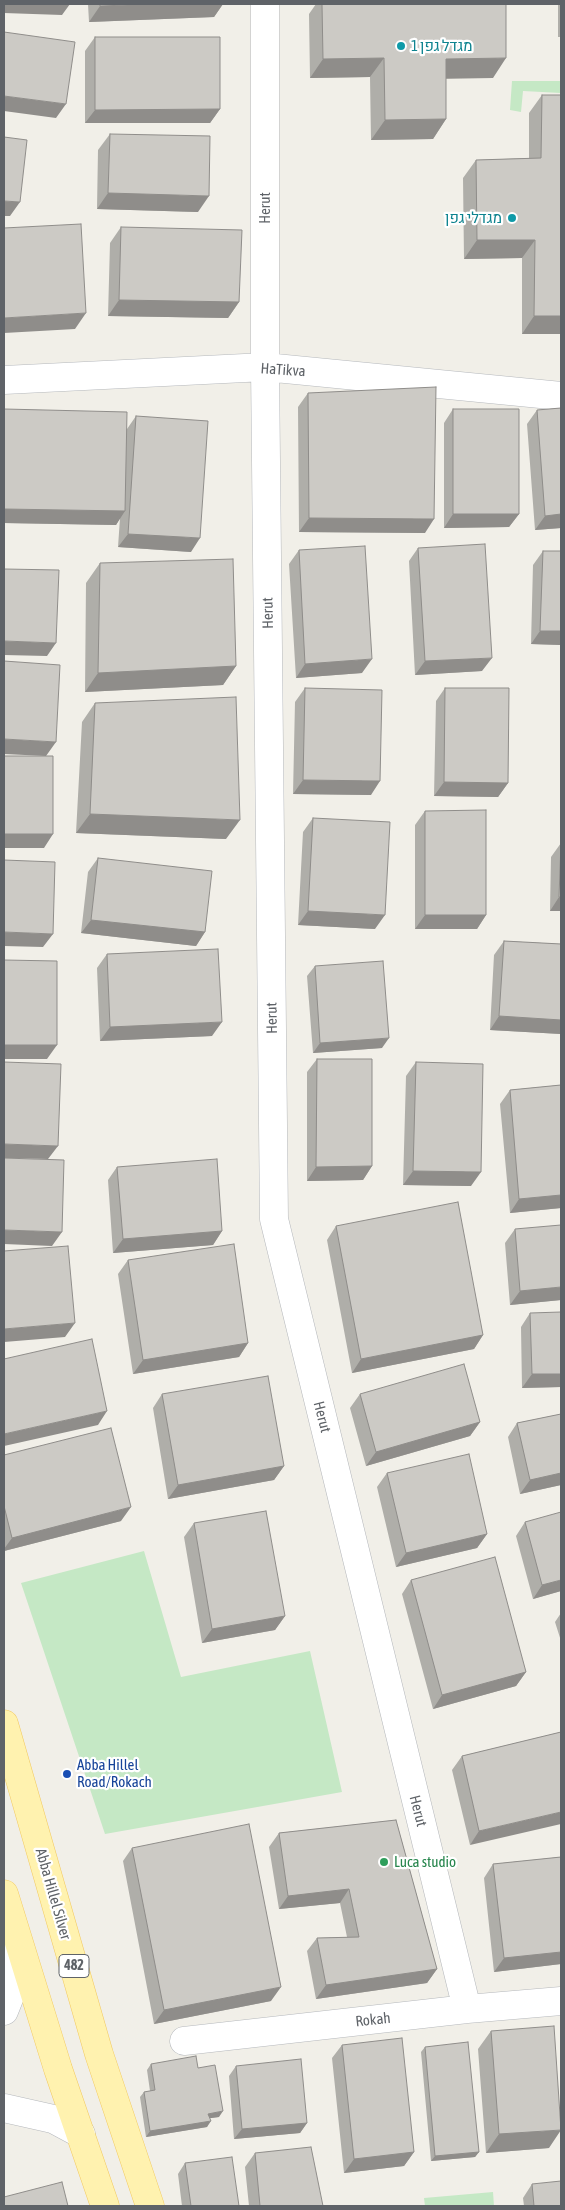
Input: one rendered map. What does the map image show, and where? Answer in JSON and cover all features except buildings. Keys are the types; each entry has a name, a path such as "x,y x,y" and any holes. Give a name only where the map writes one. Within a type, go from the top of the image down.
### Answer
{"main road":[{"name":"Abba Hillel Silver","path":"4,1724 100,2054 150,2206"},
{"path":"7,1904 58,2069 105,2206"}],"street":[{"name":"Herut","path":"265,4 265,367 274,1219 467,2009"},
{"name":"HaTikva","path":"4,380 265,367 561,396"},
{"path":"4,2011 12,1991 14,1958 7,1904"},
{"name":"Rokah","path":"184,2041 467,2009 561,2001"},
{"path":"4,2108 53,2119 81,2134"}],"green space":[{"path":"512,81 561,81 561,93 523,91 521,112 510,110"},
{"path":"144,1551 181,1677 310,1651 342,1792 105,1834 21,1583"},
{"path":"493,2192 494,2206 425,2206 424,2198"}],"place":[{"name":"מגדל גפן 1","path":"401,46"},
{"name":"מגדלי גפן","path":"512,218"},
{"name":"Abba Hillel Road/Rokach","path":"67,1774"},
{"name":"Luca studio","path":"384,1862"}]}
